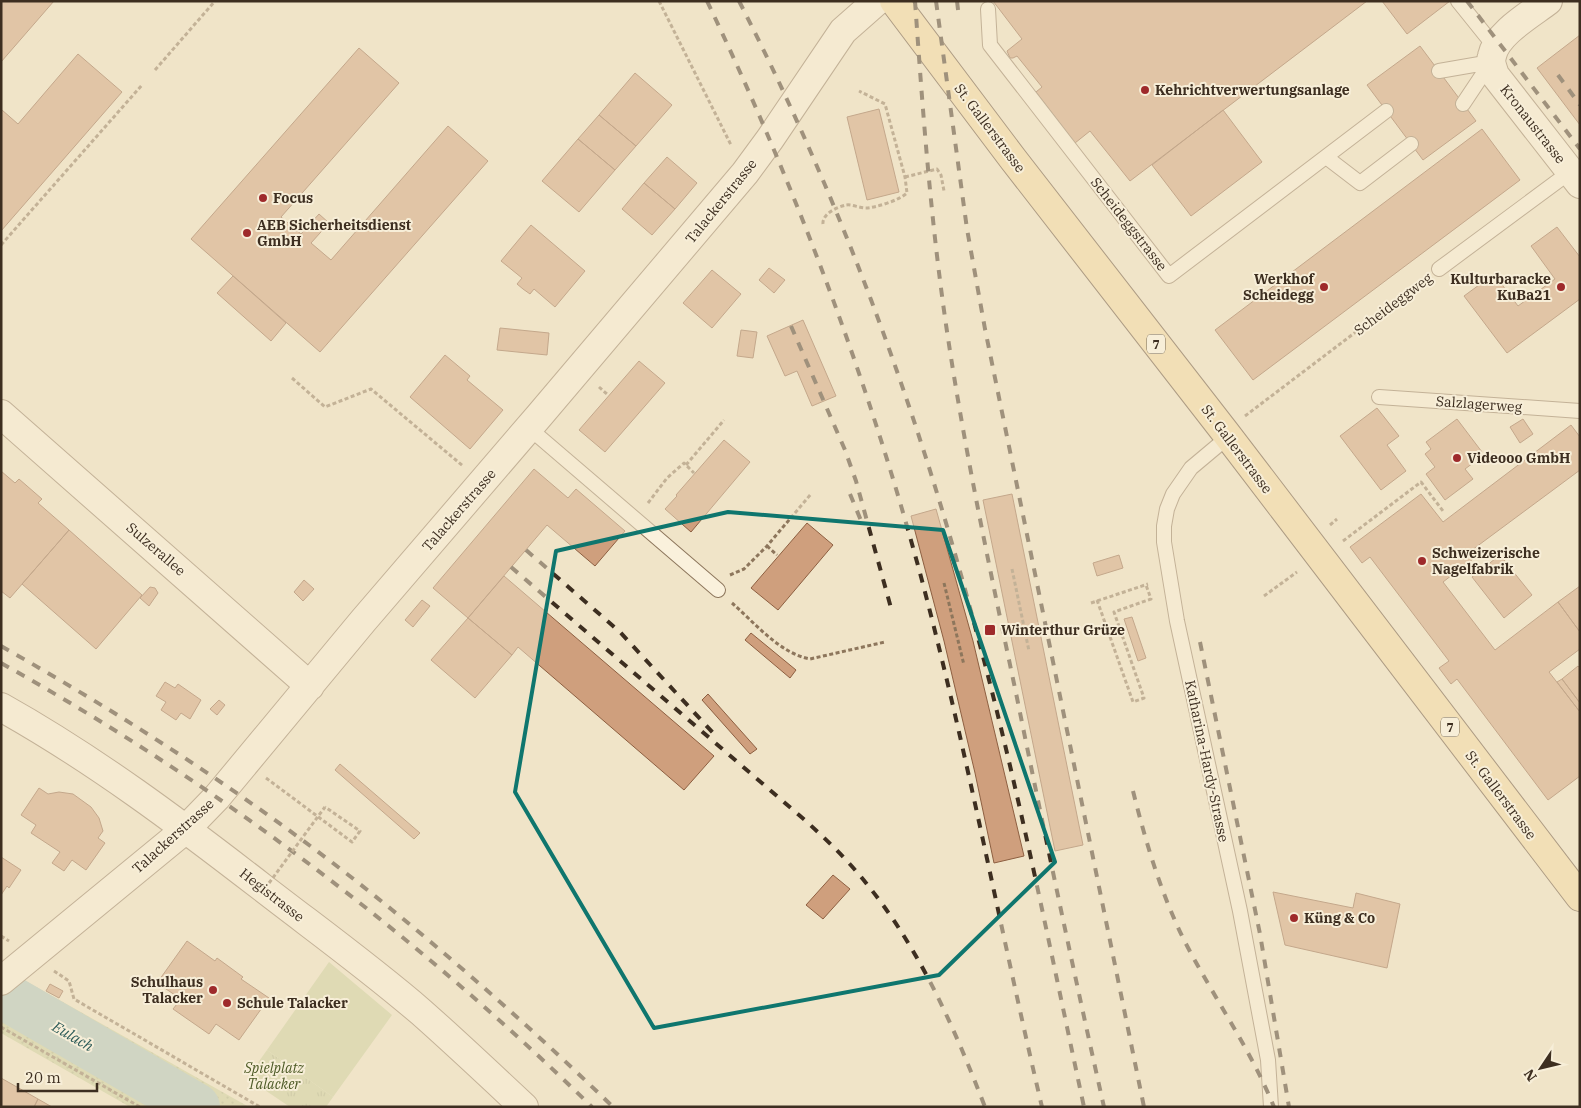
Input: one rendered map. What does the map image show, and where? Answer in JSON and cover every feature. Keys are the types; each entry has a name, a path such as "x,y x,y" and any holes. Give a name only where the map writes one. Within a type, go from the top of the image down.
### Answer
{"main road":[{"name":"St. Gallerstrasse","path":"894,1 1053,212 1235,428 1310,564 1580,897"}],"street":[{"name":"Talackerstrasse","path":"2,980 186,829 226,787 362,621 529,428 745,172 770,139 843,31 877,1"},
{"path":"1493,55 1508,32 1548,1"},
{"name":"Kronaustrasse","path":"1493,55 1495,75 1575,178"},
{"name":"Sulzerallee","path":"1,414 310,686"},
{"name":"Hegistrasse","path":"1,707 34,725 186,829 373,973 413,1006 524,1107"}],"lane":[{"path":"1458,1 1493,55"},
{"name":"Scheideggstrasse","path":"988,9 990,45 1170,276 1386,111"},
{"path":"1439,71 1493,55"},
{"path":"1463,104 1493,55"},
{"path":"1326,157 1360,183 1411,144"},
{"name":"Scheideggweg","path":"1439,269 1575,178"},
{"name":"Salzlagerweg","path":"1379,397 1580,411"},
{"path":"529,428 718,590"},
{"name":"Katharina-Hardy-Strasse","path":"1235,428 1191,468 1173,494 1167,508 1164,542 1177,621 1249,957 1268,1060 1271,1107"}],"path":[{"path":"155,70 215,1"},
{"path":"659,1 745,172"},
{"path":"1,245 142,84"},
{"path":"823,224 825,215 846,205 867,208 902,198 907,193 885,104 859,91"},
{"path":"904,176 937,169 941,176 944,192"},
{"name":"Scheideggweg","path":"1235,428 1439,269"},
{"path":"292,378 325,407 371,389 482,482"},
{"path":"686,465 724,420"},
{"path":"636,520 667,478 684,463 694,473"},
{"path":"1264,596 1422,482 1442,511"},
{"path":"811,494 767,546 744,569 728,575 718,590 782,647 800,656 810,658 885,642"},
{"path":"767,546 777,555"},
{"path":"1012,569 1029,651"},
{"path":"944,584 964,665"},
{"path":"1097,600 1132,702 1144,698 1114,612 1151,599 1146,585"},
{"path":"1091,603 1139,586"},
{"path":"260,774 352,842 360,832 325,807 269,883"},
{"path":"31,956 69,982 74,999 260,1107"},
{"path":"1,1027 140,1107"}],"highlighted area":[{"path":"728,512 943,530 1055,862 939,975 654,1028 515,792 556,551"}],"green space":[{"path":"329,962 392,1015 333,1097 267,1050"},
{"path":"1,967 249,1107 130,1107 1,1033"},
{"name":"Spielplatz Talacker","path":"267,1050 333,1097 326,1107 290,1107 247,1078"}],"building":[{"path":"1,1 54,1 1,62"},
{"name":"Kehrichtverwertungsanlage","path":"993,1 1367,1 1130,181 1090,131 1075,143 1036,92 1042,87 1017,56 1010,58 1007,51 1022,39"},
{"path":"1382,1 1450,1 1407,34"},
{"path":"1580,35 1580,125 1537,68"},
{"path":"1420,46 1476,121 1423,160 1367,85"},
{"name":"Focus","path":"359,48 399,83 281,217 301,234 319,214 329,223 311,243 331,260 448,126 488,161 320,352 191,239"},
{"path":"78,54 122,92 1,231 1,111 18,124"},
{"path":"635,73 672,105 636,146 599,115"},
{"path":"879,109 899,192 867,200 847,117"},
{"path":"1223,110 1262,162 1191,216 1152,165"},
{"path":"599,115 636,146 615,170 578,139"},
{"name":"Werkhof Scheidegg","path":"1482,129 1520,180 1253,380 1215,330"},
{"path":"578,139 615,170 579,212 542,181"},
{"path":"667,157 697,183 675,209 644,183"},
{"path":"644,183 675,209 652,235 622,209"},
{"path":"531,225 585,271 555,307 534,289 530,294 517,284 522,278 501,261"},
{"name":"Kulturbaracke KuBa21","path":"1557,227 1580,257 1580,299 1507,353 1464,296 1494,274 1518,306 1555,279 1531,246"},
{"path":"769,268 785,280 774,293 759,280"},
{"path":"712,270 741,294 712,328 683,303"},
{"path":"233,276 286,323 271,341 217,293"},
{"path":"803,320 836,396 812,406 797,371 785,376 767,336"},
{"path":"500,328 549,333 547,355 497,350"},
{"path":"741,330 757,332 753,358 737,356"},
{"path":"445,355 470,376 467,380 503,410 470,449 410,397"},
{"path":"639,361 665,383 605,452 579,430"},
{"path":"1377,408 1399,436 1387,445 1406,471 1381,490 1340,436"},
{"path":"1457,419 1482,452 1474,458 1477,460 1465,469 1473,479 1445,500 1426,474 1435,467 1425,454 1431,449 1426,442"},
{"path":"1523,419 1533,434 1520,443 1510,427"},
{"path":"1571,425 1580,437 1580,470 1468,553 1473,559 1443,582 1495,650 1558,602 1580,632 1580,649 1549,672 1580,712 1580,776 1548,800 1457,679 1451,684 1439,668 1449,661 1370,557 1362,563 1350,547 1421,494 1443,522"},
{"path":"724,440 750,462 691,532 665,509"},
{"path":"534,469 568,498 576,489 625,531 595,566 547,525 468,618 433,588"},
{"path":"1,471 15,483 19,479 42,499 38,503 69,530 10,598 1,591"},
{"path":"1012,494 1083,845 1055,851 983,500"},
{"path":"936,509 973,641 1024,856 994,863 944,641 911,516"},
{"path":"807,523 833,545 778,610 751,588"},
{"path":"69,530 142,595 96,649 22,584"},
{"path":"1119,555 1123,568 1097,576 1093,563"},
{"path":"1500,555 1532,595 1504,618 1472,577"},
{"path":"504,576 714,756 684,790 518,647 512,655 468,618"},
{"path":"304,580 314,589 303,601 294,592"},
{"path":"1580,586 1580,632 1558,602"},
{"path":"150,587 155,588 158,593 149,606 140,598"},
{"path":"422,600 430,606 413,627 405,620"},
{"path":"1132,617 1146,658 1138,661 1124,619"},
{"path":"468,618 512,655 475,698 431,660"},
{"path":"751,633 796,670 790,678 745,640"},
{"path":"1578,666 1580,668 1580,703 1562,679"},
{"path":"1562,679 1580,703 1580,712 1557,682"},
{"path":"165,682 175,688 178,684 201,700 190,719 181,713 176,720 161,710 166,702 156,696"},
{"path":"708,694 757,749 750,754 702,700"},
{"path":"219,700 225,705 217,715 210,709"},
{"path":"340,764 420,833 414,839 335,770"},
{"path":"39,788 48,794 59,792 73,794 91,807 99,818 103,831 98,838 105,843 86,870 72,860 64,871 52,863 60,852 31,833 36,825 21,815"},
{"path":"1,857 21,870 9,888 7,886 1,895"},
{"path":"833,875 850,889 823,919 806,905"},
{"path":"1273,892 1353,908 1356,893 1400,904 1387,968 1285,945"},
{"name":"Schulhaus Talacker","path":"187,941 215,961 217,958 243,977 241,979 269,998 239,1040 216,1024 209,1034 173,1009 181,999 157,983"},
{"path":"50,984 63,991 59,998 46,991"},
{"path":"1,1078 38,1099 34,1107 1,1107"},
{"path":"38,1099 52,1107 34,1107"}],"waterway":[{"name":"Eulach","path":"1,994 196,1107"}],"railway":[{"path":"707,1 770,140 799,211 827,282 877,427 920,573 937,639 1042,1107"},
{"path":"739,1 812,154 845,232 904,391 930,471 955,552 1007,752 1084,1107"},
{"path":"915,1 932,212 955,383 988,560 1104,1107"},
{"path":"936,1 967,229 985,329 1144,1107"},
{"path":"957,1 959,18"},
{"path":"1467,1 1580,149"},
{"path":"1558,75 1580,105"},
{"path":"791,326 845,450 856,481 891,608"},
{"path":"850,494 862,523"},
{"path":"526,550 620,632 714,734"},
{"path":"511,567 799,815 834,847 858,874 885,908 919,962 948,1018 985,1107"},
{"path":"1200,642 1260,934 1289,1107"},
{"path":"1,646 52,675 202,769 345,872 504,1006 613,1107"},
{"path":"1,663 81,709 159,759 236,811 311,866 456,982 525,1043 592,1107"},
{"path":"1133,791 1155,868 1176,924 1196,963 1254,1064 1274,1107"}],"place":[{"name":"Kehrichtverwertungsanlage","path":"1145,90"},
{"name":"Focus","path":"263,198"},
{"name":"AEB Sicherheitsdienst GmbH","path":"247,233"},
{"name":"Werkhof Scheidegg","path":"1324,287"},
{"name":"Kulturbaracke KuBa21","path":"1561,287"},
{"name":"Videooo GmbH","path":"1457,458"},
{"name":"Schweizerische Nagelfabrik","path":"1422,561"},
{"name":"Winterthur Grüze","path":"990,630"},
{"name":"Küng & Co","path":"1294,918"},
{"name":"Schulhaus Talacker","path":"213,990"},
{"name":"Schule Talacker","path":"227,1003"}]}
